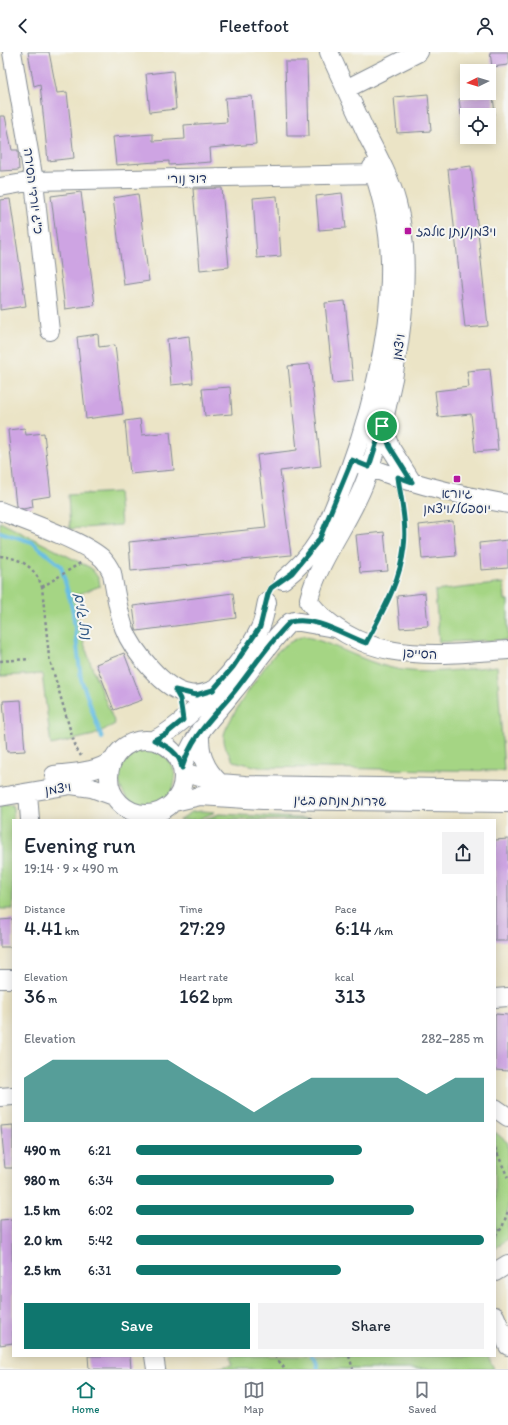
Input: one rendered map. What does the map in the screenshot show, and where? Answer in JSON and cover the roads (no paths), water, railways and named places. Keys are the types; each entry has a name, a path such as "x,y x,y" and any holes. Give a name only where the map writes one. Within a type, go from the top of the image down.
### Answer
{"street":[{"name":"כ\"ג יורדי הסירה","path":"12,52 34,181 50,331"},
{"name":"ויצמן","path":"309,600 316,576 348,519 360,494 382,426 394,374 401,329 404,256 401,223 397,202 383,167 329,52"},
{"path":"346,89 419,52"},
{"name":"ויצמן","path":"283,580 303,562 319,540 352,460 363,428 379,365 389,301 390,259 385,218 375,174 346,89"},
{"name":"דוד נורי","path":"0,187 34,181 375,174"},
{"path":"382,426 405,479"},
{"path":"352,460 405,479 477,498 508,504"},
{"path":"0,511 84,546 101,557 108,565 112,573 120,614 125,629 132,642 155,673 175,690 180,699 183,720"},
{"path":"154,740 166,734 183,720 213,690 233,667 255,637 260,627 271,588 283,580 290,580 300,584 307,592 309,600 306,612 302,617 292,622 268,644 233,692 192,741 183,770 182,788 174,802 168,808 143,817 122,806 116,798 110,785 109,772 113,760 120,750 130,743 142,740 154,740 165,745 175,753 183,770"},
{"name":"הסייפן","path":"309,600 321,617 336,629 366,643 392,651 410,654 450,654 508,650"},
{"path":"267,602 272,615 283,622 292,622"},
{"name":"הסייפן","path":"292,622 336,629"},
{"path":"175,690 196,695 213,690"},
{"path":"200,730 200,746 203,761 213,776 220,783"},
{"name":"ויצמן","path":"0,785 93,770 113,760"},
{"name":"שדרות מנחם בגין","path":"183,770 220,783 508,790"},
{"name":"ויצמן","path":"0,797 60,786 81,785 116,798"},
{"path":"28,793 30,819"},
{"name":"שדרות מנחם בגין","path":"174,802 200,796 263,800 508,803"},
{"path":"116,798 120,819"},
{"path":"0,979 12,979"},
{"path":"496,998 508,998"},
{"path":"0,1097 12,1096"},
{"path":"496,1271 508,1264"},
{"path":"496,1318 508,1346"},
{"path":"154,1357 156,1369"}],"waterway":[{"name":"נחל גלים","path":"0,532 32,542 61,566 73,612 81,679 102,738"},
{"name":"נחל גלים","path":"313,1357 316,1361 318,1369"}],"place":[{"name":"ויצמן/נתן אלבז","path":"408,231"},
{"name":"גיורא יוספטל/ויצמן","path":"457,479"}]}
